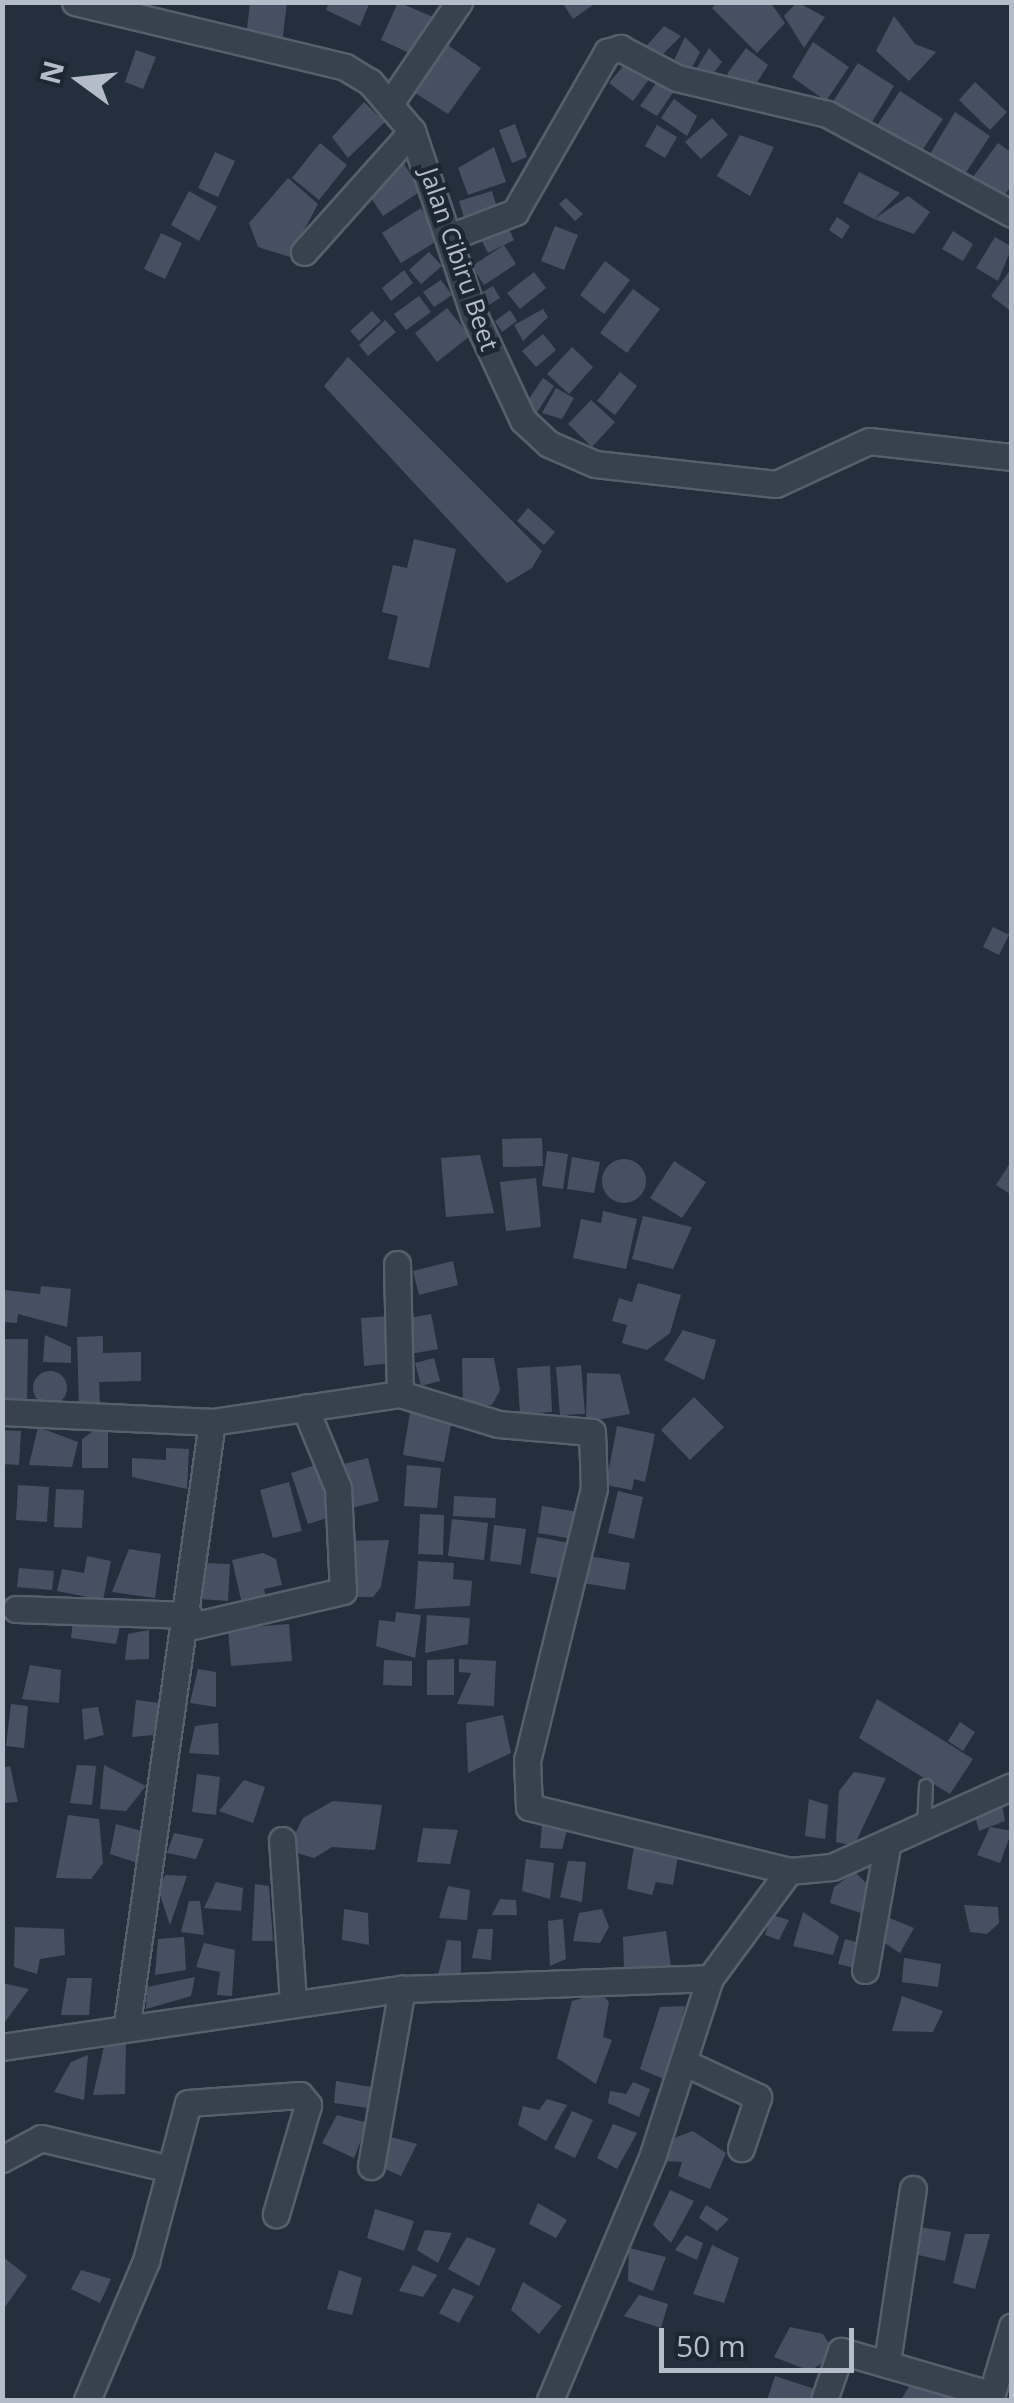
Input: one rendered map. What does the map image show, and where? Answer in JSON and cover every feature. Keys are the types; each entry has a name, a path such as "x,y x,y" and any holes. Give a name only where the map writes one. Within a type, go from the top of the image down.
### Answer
{"street":[{"name":"Jalan Cibiru Beet","path":"75,2 345,67 391,102 412,130 523,420 594,464 776,484 870,441 1012,457"},
{"path":"391,102 458,2"},
{"path":"450,237 515,212 607,52 620,48 676,78 828,114 1012,214"},
{"path":"304,252 412,130"},
{"path":"397,1264 400,1394"},
{"path":"2,1412 212,1422 400,1394 498,1424 588,1430 598,1443 571,1596 528,1760 529,1807 789,1871 832,1868 1010,1791"},
{"path":"16,1609 188,1621 343,1591 338,1488 305,1408"},
{"path":"128,2023 188,1621 212,1422"},
{"path":"282,1840 293,2000"},
{"path":"865,1970 887,1846"},
{"path":"550,2400 684,2062 710,1978 789,1871"},
{"path":"2,2047 128,2023 402,1989 710,1978"},
{"path":"372,2166 402,1989"},
{"path":"684,2062 758,2098 741,2148"},
{"path":"87,2400 100,2389 146,2261 166,2168 188,2103 300,2095 306,2123 276,2214"},
{"path":"2,2159 41,2138 166,2168"},
{"path":"887,2362 913,2189"},
{"path":"824,2400 841,2352 887,2362 991,2398 1010,2339"}],"lane":[{"path":"924,1826 926,1786"}],"building":[{"path":"250,2 287,2 282,43 246,38"},
{"path":"329,2 370,2 360,26 326,10"},
{"path":"398,2 433,17 416,56 381,40"},
{"path":"562,2 597,2 573,19"},
{"path":"718,2 770,2 785,23 757,53 712,8"},
{"path":"797,2 825,17 804,48 784,16"},
{"path":"894,16 915,44 936,52 909,81 876,51"},
{"path":"664,26 681,36 655,62 643,50"},
{"path":"685,37 700,52 690,71 674,60"},
{"path":"442,41 481,68 448,114 412,91"},
{"path":"813,42 849,67 826,101 792,77"},
{"path":"709,48 722,62 705,84 693,74"},
{"path":"746,48 768,65 751,92 727,74"},
{"path":"136,50 156,57 143,89 125,82"},
{"path":"630,58 653,74 633,101 609,83"},
{"path":"858,63 894,86 869,127 832,103"},
{"path":"661,76 674,91 657,116 640,106"},
{"path":"975,82 1007,112 990,130 959,100"},
{"path":"900,91 943,119 919,155 876,127"},
{"path":"674,99 697,116 687,136 661,118"},
{"path":"364,102 385,122 348,158 332,137"},
{"path":"955,112 990,136 963,177 930,154"},
{"path":"712,118 728,135 701,159 685,142"},
{"path":"515,124 527,157 512,163 499,130"},
{"path":"657,125 677,137 665,158 645,146"},
{"path":"740,135 774,147 750,196 717,176"},
{"path":"320,143 347,165 319,200 292,178"},
{"path":"998,143 1012,153 1012,185 999,202 970,181"},
{"path":"494,147 506,182 468,195 458,168"},
{"path":"215,152 235,161 218,197 198,188"},
{"path":"398,154 421,191 383,216 364,187"},
{"path":"859,172 900,193 874,219 843,203"},
{"path":"288,178 318,204 290,257 258,247 249,223"},
{"path":"189,191 217,207 199,241 171,225"},
{"path":"492,191 499,214 466,224 459,201"},
{"path":"908,196 930,212 914,234 874,219"},
{"path":"566,198 583,214 575,221 559,204"},
{"path":"421,208 440,239 401,263 382,233"},
{"path":"837,217 850,226 842,239 829,230"},
{"path":"505,220 514,240 488,253 478,233"},
{"path":"555,226 578,235 564,270 541,261"},
{"path":"953,231 973,244 963,261 942,249"},
{"path":"161,233 182,243 165,279 144,269"},
{"path":"995,237 1012,247 998,281 976,268"},
{"path":"504,245 516,264 484,285 472,266"},
{"path":"429,252 442,266 421,284 409,270"},
{"path":"605,261 630,280 604,314 580,295"},
{"path":"1012,268 1012,312 991,296"},
{"path":"404,270 413,283 391,301 382,288"},
{"path":"534,272 546,288 520,309 507,293"},
{"path":"441,280 452,295 434,307 423,292"},
{"path":"493,286 500,298 484,308 476,296"},
{"path":"633,289 660,309 627,353 600,333"},
{"path":"419,296 431,312 406,330 394,314"},
{"path":"447,308 470,336 437,362 415,333"},
{"path":"543,309 548,317 523,341 514,325"},
{"path":"510,310 517,321 502,332 495,321"},
{"path":"372,311 381,321 359,341 350,331"},
{"path":"385,320 396,332 368,356 359,345"},
{"path":"543,334 556,350 536,367 522,351"},
{"path":"572,347 593,367 569,394 547,374"},
{"path":"348,357 542,551 532,568 507,583 324,386"},
{"path":"620,372 637,386 615,415 597,401"},
{"path":"543,378 554,386 536,414 524,406"},
{"path":"556,388 574,398 562,419 542,413"},
{"path":"591,400 615,422 592,447 568,424"},
{"path":"528,508 555,532 544,545 517,521"},
{"path":"414,539 456,549 429,668 388,659 398,616 382,612 393,565 407,568"},
{"path":"993,927 1009,935 999,955 983,947"},
{"path":"542,1138 543,1166 503,1167 502,1139"},
{"path":"547,1151 568,1154 563,1189 542,1186"},
{"path":"480,1155 494,1213 446,1217 441,1158"},
{"path":"572,1157 600,1162 594,1193 567,1189"},
{"path":"624,1159 639,1166 646,1181 639,1196 624,1203 609,1196 602,1181 609,1166"},
{"path":"1012,1160 1012,1195 996,1185"},
{"path":"674,1161 706,1182 682,1218 650,1198"},
{"path":"536,1178 541,1227 506,1231 500,1182"},
{"path":"603,1211 637,1219 626,1269 573,1258 581,1219 601,1223"},
{"path":"643,1216 692,1227 673,1269 632,1259"},
{"path":"453,1261 458,1285 419,1295 413,1271"},
{"path":"638,1283 681,1295 670,1333 647,1350 622,1343 627,1325 612,1321 619,1298 632,1302"},
{"path":"41,1286 71,1289 67,1327 18,1314 17,1323 2,1322 4,1290 40,1294"},
{"path":"431,1314 438,1349 410,1354 404,1319"},
{"path":"390,1316 393,1363 364,1366 361,1318"},
{"path":"683,1330 716,1340 704,1380 664,1360"},
{"path":"45,1335 71,1347 71,1363 43,1362"},
{"path":"103,1336 103,1353 141,1352 141,1381 99,1382 100,1407 79,1407 77,1337"},
{"path":"2,1339 28,1339 27,1406 2,1406"},
{"path":"434,1358 440,1381 421,1386 415,1363"},
{"path":"462,1358 494,1358 500,1390 492,1405 463,1405"},
{"path":"581,1365 585,1414 560,1415 556,1367"},
{"path":"550,1366 552,1412 520,1414 517,1368"},
{"path":"50,1371 62,1376 67,1388 62,1400 50,1405 38,1400 33,1388 38,1376"},
{"path":"587,1373 620,1374 630,1414 586,1422"},
{"path":"694,1397 724,1427 690,1460 661,1430"},
{"path":"411,1407 453,1414 444,1462 403,1455"},
{"path":"617,1426 655,1434 645,1482 634,1479 632,1490 606,1485"},
{"path":"38,1427 78,1442 72,1467 29,1465"},
{"path":"2,1430 21,1431 19,1465 2,1464"},
{"path":"92,1432 108,1432 108,1468 82,1468 82,1439"},
{"path":"166,1448 189,1449 187,1489 132,1477 132,1458 166,1460"},
{"path":"368,1458 379,1501 348,1509 336,1466"},
{"path":"324,1462 330,1517 308,1524 291,1473"},
{"path":"407,1465 441,1468 437,1508 404,1506"},
{"path":"289,1482 302,1531 273,1538 260,1490"},
{"path":"18,1485 49,1487 47,1522 16,1520"},
{"path":"56,1489 84,1490 82,1528 54,1527"},
{"path":"618,1491 643,1497 634,1539 608,1533"},
{"path":"454,1496 496,1498 495,1518 453,1516"},
{"path":"542,1506 578,1512 573,1539 538,1533"},
{"path":"420,1514 444,1515 443,1555 418,1554"},
{"path":"452,1519 488,1523 484,1560 448,1556"},
{"path":"494,1525 526,1529 521,1565 490,1561"},
{"path":"537,1537 575,1544 568,1580 530,1573"},
{"path":"389,1540 381,1587 373,1597 347,1597 346,1541"},
{"path":"129,1549 161,1554 155,1598 112,1592"},
{"path":"263,1553 276,1559 282,1585 264,1589 267,1602 243,1608 232,1560"},
{"path":"87,1556 111,1561 103,1600 57,1591 62,1569 84,1573"},
{"path":"588,1556 630,1563 625,1590 583,1583"},
{"path":"418,1561 454,1563 453,1579 472,1581 470,1606 415,1609"},
{"path":"202,1563 230,1564 228,1601 200,1599"},
{"path":"19,1568 54,1571 52,1590 17,1587"},
{"path":"74,1612 121,1621 116,1644 71,1638"},
{"path":"396,1612 421,1615 415,1658 376,1646 379,1620 395,1622"},
{"path":"427,1615 470,1618 468,1644 425,1653"},
{"path":"289,1624 292,1661 231,1666 228,1629"},
{"path":"149,1630 149,1659 125,1660 128,1634"},
{"path":"454,1659 454,1695 427,1695 427,1660"},
{"path":"459,1659 496,1661 494,1706 457,1704 471,1673 459,1672"},
{"path":"384,1660 412,1661 412,1686 383,1685"},
{"path":"30,1665 61,1670 59,1703 22,1699"},
{"path":"198,1669 216,1672 216,1707 190,1703"},
{"path":"877,1699 973,1759 950,1794 859,1738"},
{"path":"136,1700 159,1703 153,1735 132,1737"},
{"path":"11,1704 28,1706 24,1748 6,1746"},
{"path":"98,1707 104,1735 84,1740 82,1709"},
{"path":"503,1715 511,1753 468,1773 466,1723"},
{"path":"960,1722 975,1732 963,1751 948,1741"},
{"path":"218,1723 219,1755 189,1753 195,1726"},
{"path":"77,1765 96,1766 92,1805 70,1803"},
{"path":"104,1765 146,1786 126,1811 100,1809"},
{"path":"10,1766 18,1802 2,1803 2,1768"},
{"path":"854,1772 886,1778 854,1846 836,1842 839,1791"},
{"path":"197,1774 220,1777 216,1815 192,1812"},
{"path":"244,1780 265,1787 253,1823 219,1811"},
{"path":"809,1799 828,1805 825,1839 805,1836"},
{"path":"333,1801 382,1805 375,1850 332,1847 314,1858 287,1850 303,1818"},
{"path":"1001,1801 1005,1821 979,1831 974,1812"},
{"path":"68,1815 99,1819 103,1863 91,1879 56,1878"},
{"path":"116,1824 142,1831 141,1864 110,1854"},
{"path":"542,1825 568,1827 562,1849 540,1848"},
{"path":"990,1827 1012,1831 1000,1863 977,1855"},
{"path":"423,1828 458,1830 450,1864 417,1862"},
{"path":"174,1833 204,1839 196,1859 167,1853"},
{"path":"635,1840 679,1850 673,1885 656,1882 652,1895 627,1889"},
{"path":"526,1859 554,1863 550,1899 522,1891"},
{"path":"568,1861 586,1862 582,1902 560,1897"},
{"path":"855,1872 869,1886 861,1913 830,1903 834,1887"},
{"path":"165,1875 187,1876 170,1925 159,1892"},
{"path":"216,1882 243,1888 241,1911 204,1908"},
{"path":"255,1884 269,1886 273,1941 252,1941"},
{"path":"448,1886 470,1890 467,1920 439,1918"},
{"path":"500,1899 516,1900 517,1915 492,1915"},
{"path":"189,1901 200,1901 204,1935 181,1932"},
{"path":"964,1905 998,1907 999,1923 987,1934 970,1932"},
{"path":"344,1909 368,1913 369,1945 342,1940"},
{"path":"602,1909 609,1927 600,1943 573,1941 579,1913"},
{"path":"803,1912 839,1936 833,1955 793,1946"},
{"path":"772,1915 789,1920 779,1940 765,1935"},
{"path":"887,1917 914,1928 900,1953 880,1940"},
{"path":"563,1919 566,1959 550,1966 548,1921"},
{"path":"15,1927 64,1929 65,1955 40,1959 37,1974 14,1967"},
{"path":"478,1929 493,1929 491,1960 472,1958"},
{"path":"666,1931 671,1967 624,1970 623,1937"},
{"path":"184,1937 186,1970 155,1975 158,1939"},
{"path":"845,1939 862,1944 855,1968 838,1964"},
{"path":"447,1940 461,1941 461,1974 437,1979"},
{"path":"204,1943 235,1950 232,1996 217,1995 220,1972 196,1967"},
{"path":"904,1958 941,1964 938,1987 902,1982"},
{"path":"195,1977 191,1996 146,2009 147,1987"},
{"path":"67,1978 92,1978 89,2015 61,2015"},
{"path":"2,1983 29,1989 2,2026"},
{"path":"601,1993 609,2002 603,2037 612,2040 596,2084 557,2058 572,2001"},
{"path":"902,1996 943,2011 933,2032 892,2031"},
{"path":"685,2006 666,2080 640,2069 660,2007"},
{"path":"126,2037 125,2094 93,2095 105,2042"},
{"path":"88,2055 84,2100 54,2092 71,2062"},
{"path":"336,2081 371,2087 368,2108 334,2103"},
{"path":"633,2082 650,2089 639,2117 608,2103 610,2091 626,2094"},
{"path":"547,2099 567,2105 546,2141 518,2125 523,2106 539,2110"},
{"path":"572,2111 593,2120 575,2158 554,2148"},
{"path":"337,2115 368,2123 354,2158 322,2143"},
{"path":"613,2124 637,2133 617,2169 597,2158"},
{"path":"693,2131 726,2153 710,2189 678,2176 682,2162 664,2161 674,2138"},
{"path":"391,2137 417,2144 401,2176 374,2164"},
{"path":"670,2190 694,2201 671,2243 653,2225"},
{"path":"538,2203 567,2220 556,2238 529,2224"},
{"path":"706,2205 729,2219 717,2231 699,2218"},
{"path":"375,2209 414,2221 404,2251 367,2238"},
{"path":"907,2225 951,2232 945,2261 905,2252"},
{"path":"425,2230 452,2233 438,2263 417,2250"},
{"path":"965,2234 990,2234 975,2289 953,2283"},
{"path":"686,2235 703,2243 697,2260 675,2250"},
{"path":"467,2237 496,2249 479,2286 448,2269"},
{"path":"712,2245 739,2258 724,2303 693,2294"},
{"path":"629,2248 666,2257 653,2291 628,2281"},
{"path":"2,2256 27,2276 2,2311"},
{"path":"413,2265 437,2275 423,2297 399,2291"},
{"path":"81,2270 111,2279 100,2303 71,2289"},
{"path":"339,2270 362,2278 352,2315 327,2309"},
{"path":"523,2282 562,2306 539,2334 511,2310"},
{"path":"453,2288 474,2296 459,2323 439,2313"},
{"path":"639,2295 668,2304 661,2328 624,2316"},
{"path":"790,2327 823,2334 836,2354 810,2371 774,2357"},
{"path":"775,2376 821,2391 819,2400 767,2400"},
{"path":"915,2376 976,2400 901,2400"}]}
